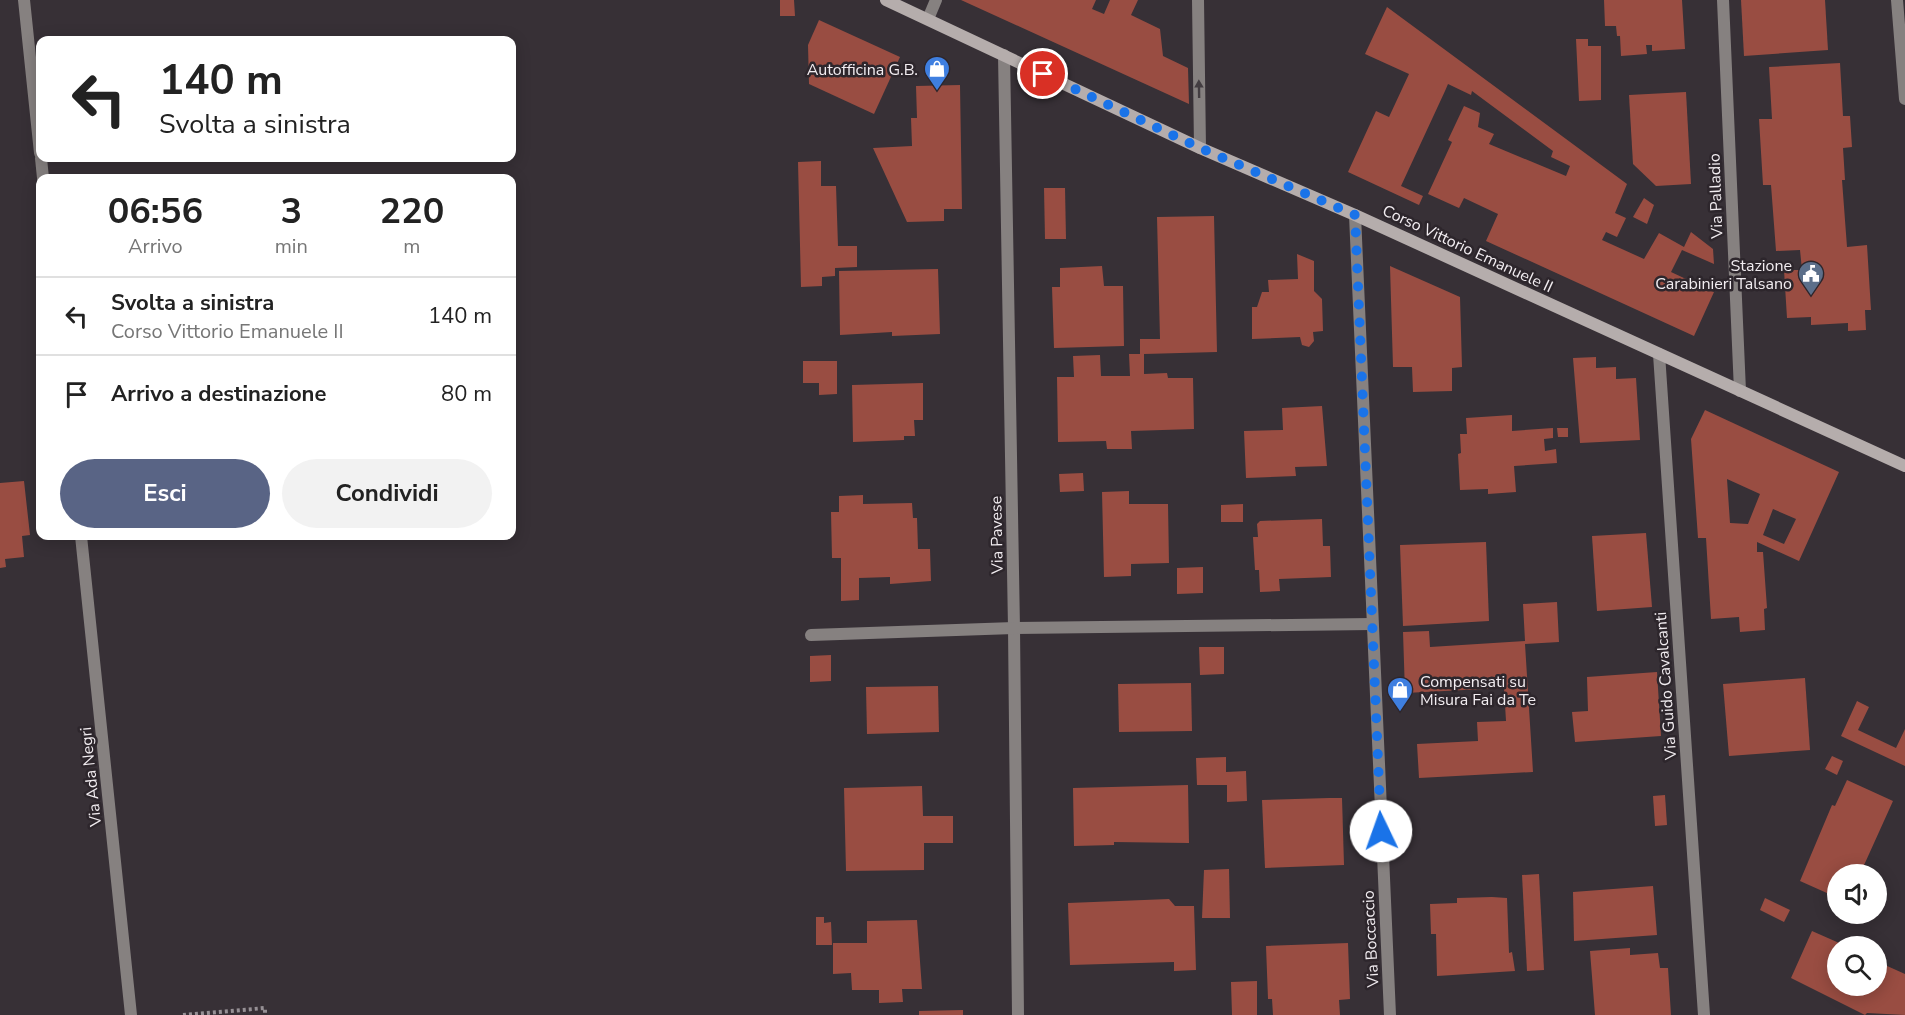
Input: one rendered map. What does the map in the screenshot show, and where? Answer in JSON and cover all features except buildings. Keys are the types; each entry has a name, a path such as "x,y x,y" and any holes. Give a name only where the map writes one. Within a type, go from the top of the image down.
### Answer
{"street":[{"path":"24,0 36,109"},
{"name":"Corso Vittorio Emanuele II","path":"886,0 1200,148 1355,215 1905,466"},
{"path":"928,19 936,0"},
{"path":"1198,0 1200,148"},
{"name":"Via Palladio","path":"1723,0 1740,391"},
{"path":"1897,0 1905,99"},
{"name":"Via Pavese","path":"1004,55 1018,1015"},
{"name":"Via Boccaccio","path":"1355,215 1390,1015"},
{"name":"Via Guido Cavalcanti","path":"1659,354 1704,1015"},
{"name":"Via Ada Negri","path":"81,540 131,1015"},
{"path":"811,635 1014,628 1372,624"}],"path":[{"path":"183,1015 265,1008 265,1015"}],"place":[{"name":"Autofficina G.B.","path":"937,92"},
{"name":"Stazione Carabinieri Talsano","path":"1811,297"},
{"name":"Compensati su Misura Fai da Te","path":"1400,713"}],"route":[{"path":"1043,74 1200,148 1355,215 1381,831"}]}
